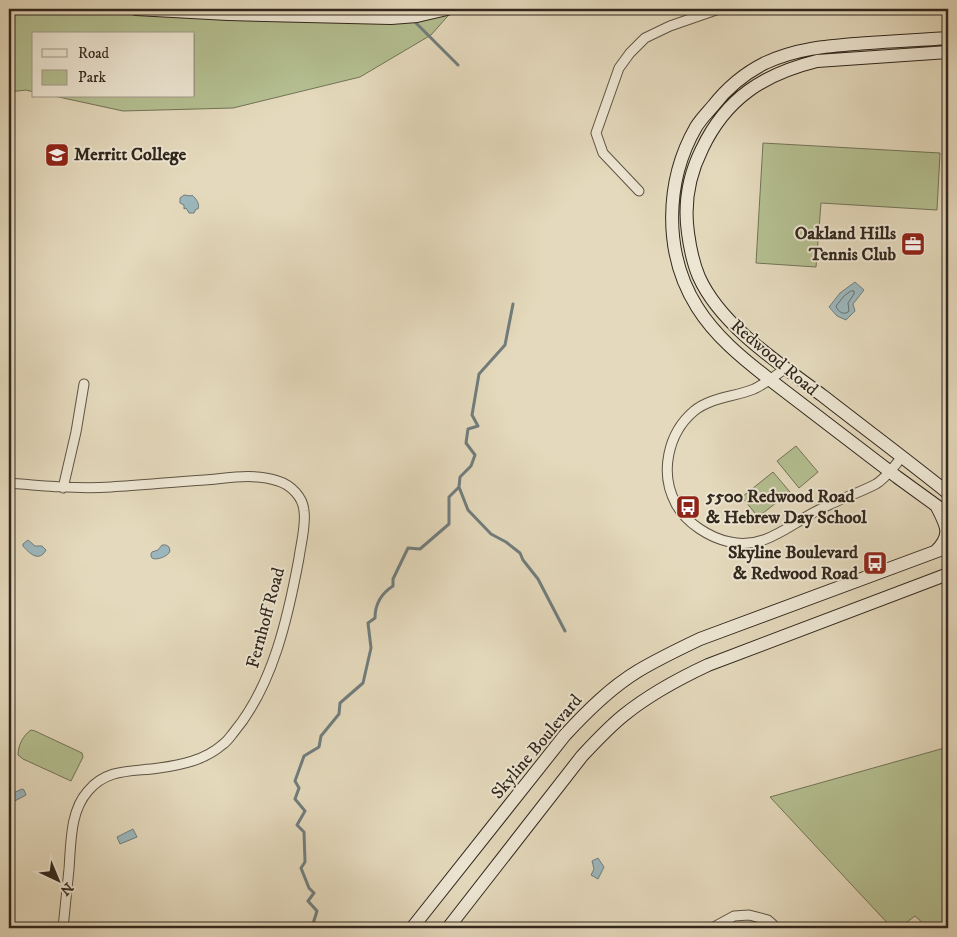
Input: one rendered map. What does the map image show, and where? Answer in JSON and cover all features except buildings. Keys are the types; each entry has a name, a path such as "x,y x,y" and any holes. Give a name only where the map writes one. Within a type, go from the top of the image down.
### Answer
{"main road":[{"path":"136,9 228,14 391,18 417,16 447,9"},
{"name":"Redwood Road","path":"948,38 816,47 790,53 764,64 739,79 718,99 697,125 684,151 674,186 671,219 674,251 684,281 696,306 712,329 748,363 948,514"},
{"name":"Redwood Road","path":"948,52 817,61 796,66 770,77 747,91 727,110 710,133 698,157 688,188 686,220 690,248 699,276 711,298 725,316 786,368 948,493"},
{"path":"935,552 943,544 948,532 936,505"},
{"name":"Skyline Boulevard","path":"412,928 565,735 585,713 637,672 666,655 700,639 948,547"},
{"path":"448,928 582,756 604,732 649,697 679,679 708,665 948,574"}],"street":[{"path":"639,191 603,154 596,132 619,68 630,53 645,38 670,26 719,9"},
{"path":"786,368 755,388 712,401 695,410 674,437 669,451 667,480 676,505 694,524 716,538 731,542 746,543 764,540 781,533 842,498 877,484 902,457"},
{"path":"64,488 84,384"},
{"name":"Fernhoff Road","path":"9,483 64,488 110,487 242,477 266,477 286,484 293,489 300,498 304,510 305,523 294,581 280,638 264,685 253,705 240,725 223,745 204,757 175,765 130,770 115,774 98,781 87,791 79,804 73,822 63,928"},
{"path":"712,928 734,916 749,915 768,920 777,928"}],"green space":[{"path":"9,9 454,9 431,35 360,77 233,108 123,111 63,98 195,98 195,32 32,32 32,92 26,90 9,92"},
{"path":"763,143 940,153 937,210 821,203 816,267 756,263"},
{"path":"796,446 818,472 799,488 777,461"},
{"path":"773,472 790,492 758,517 742,497"},
{"path":"31,730 82,753 83,757 71,781 18,755 22,741"},
{"path":"948,747 948,928 928,928 915,916 899,928 892,928 770,797"}],"water":[{"path":"184,195 192,195 197,201 198,209 194,213 189,213 186,208 184,209 184,205 180,203 180,198"},
{"path":"855,282 864,290 853,304 855,311 846,320 837,316 829,307 840,293"},
{"path":"28,540 35,546 42,546 46,550 40,556 34,556 23,546"},
{"path":"162,545 169,547 169,553 159,558 152,558 152,552 158,550"},
{"path":"22,789 26,795 11,803 9,795"},
{"path":"133,829 137,837 120,844 117,837"},
{"path":"598,858 604,867 598,879 591,875 594,869 592,861"}],"waterway":[{"path":"414,21 458,65"},
{"path":"313,928 317,911 308,901 314,893 309,888 301,868 305,862 304,832 297,825 305,811 295,799 299,788 295,781 304,756 319,747 321,736 339,714 340,703 363,683 371,648 368,623 375,618 376,608 380,599 393,586 393,579 408,548 420,549 449,524 449,497 459,487 460,477 471,466 475,455 466,443 468,429 478,426 472,415 479,374 505,345 513,304"},
{"path":"459,487 468,510 491,534 506,542 520,553 523,560 538,579 565,631"}],"place":[{"name":"Merritt College","path":"57,155"},
{"name":"Oakland Hills Tennis Club","path":"913,244"},
{"name":"5500 Redwood Road & Hebrew Day School","path":"688,507"},
{"name":"Skyline Boulevard & Redwood Road","path":"875,563"}]}
